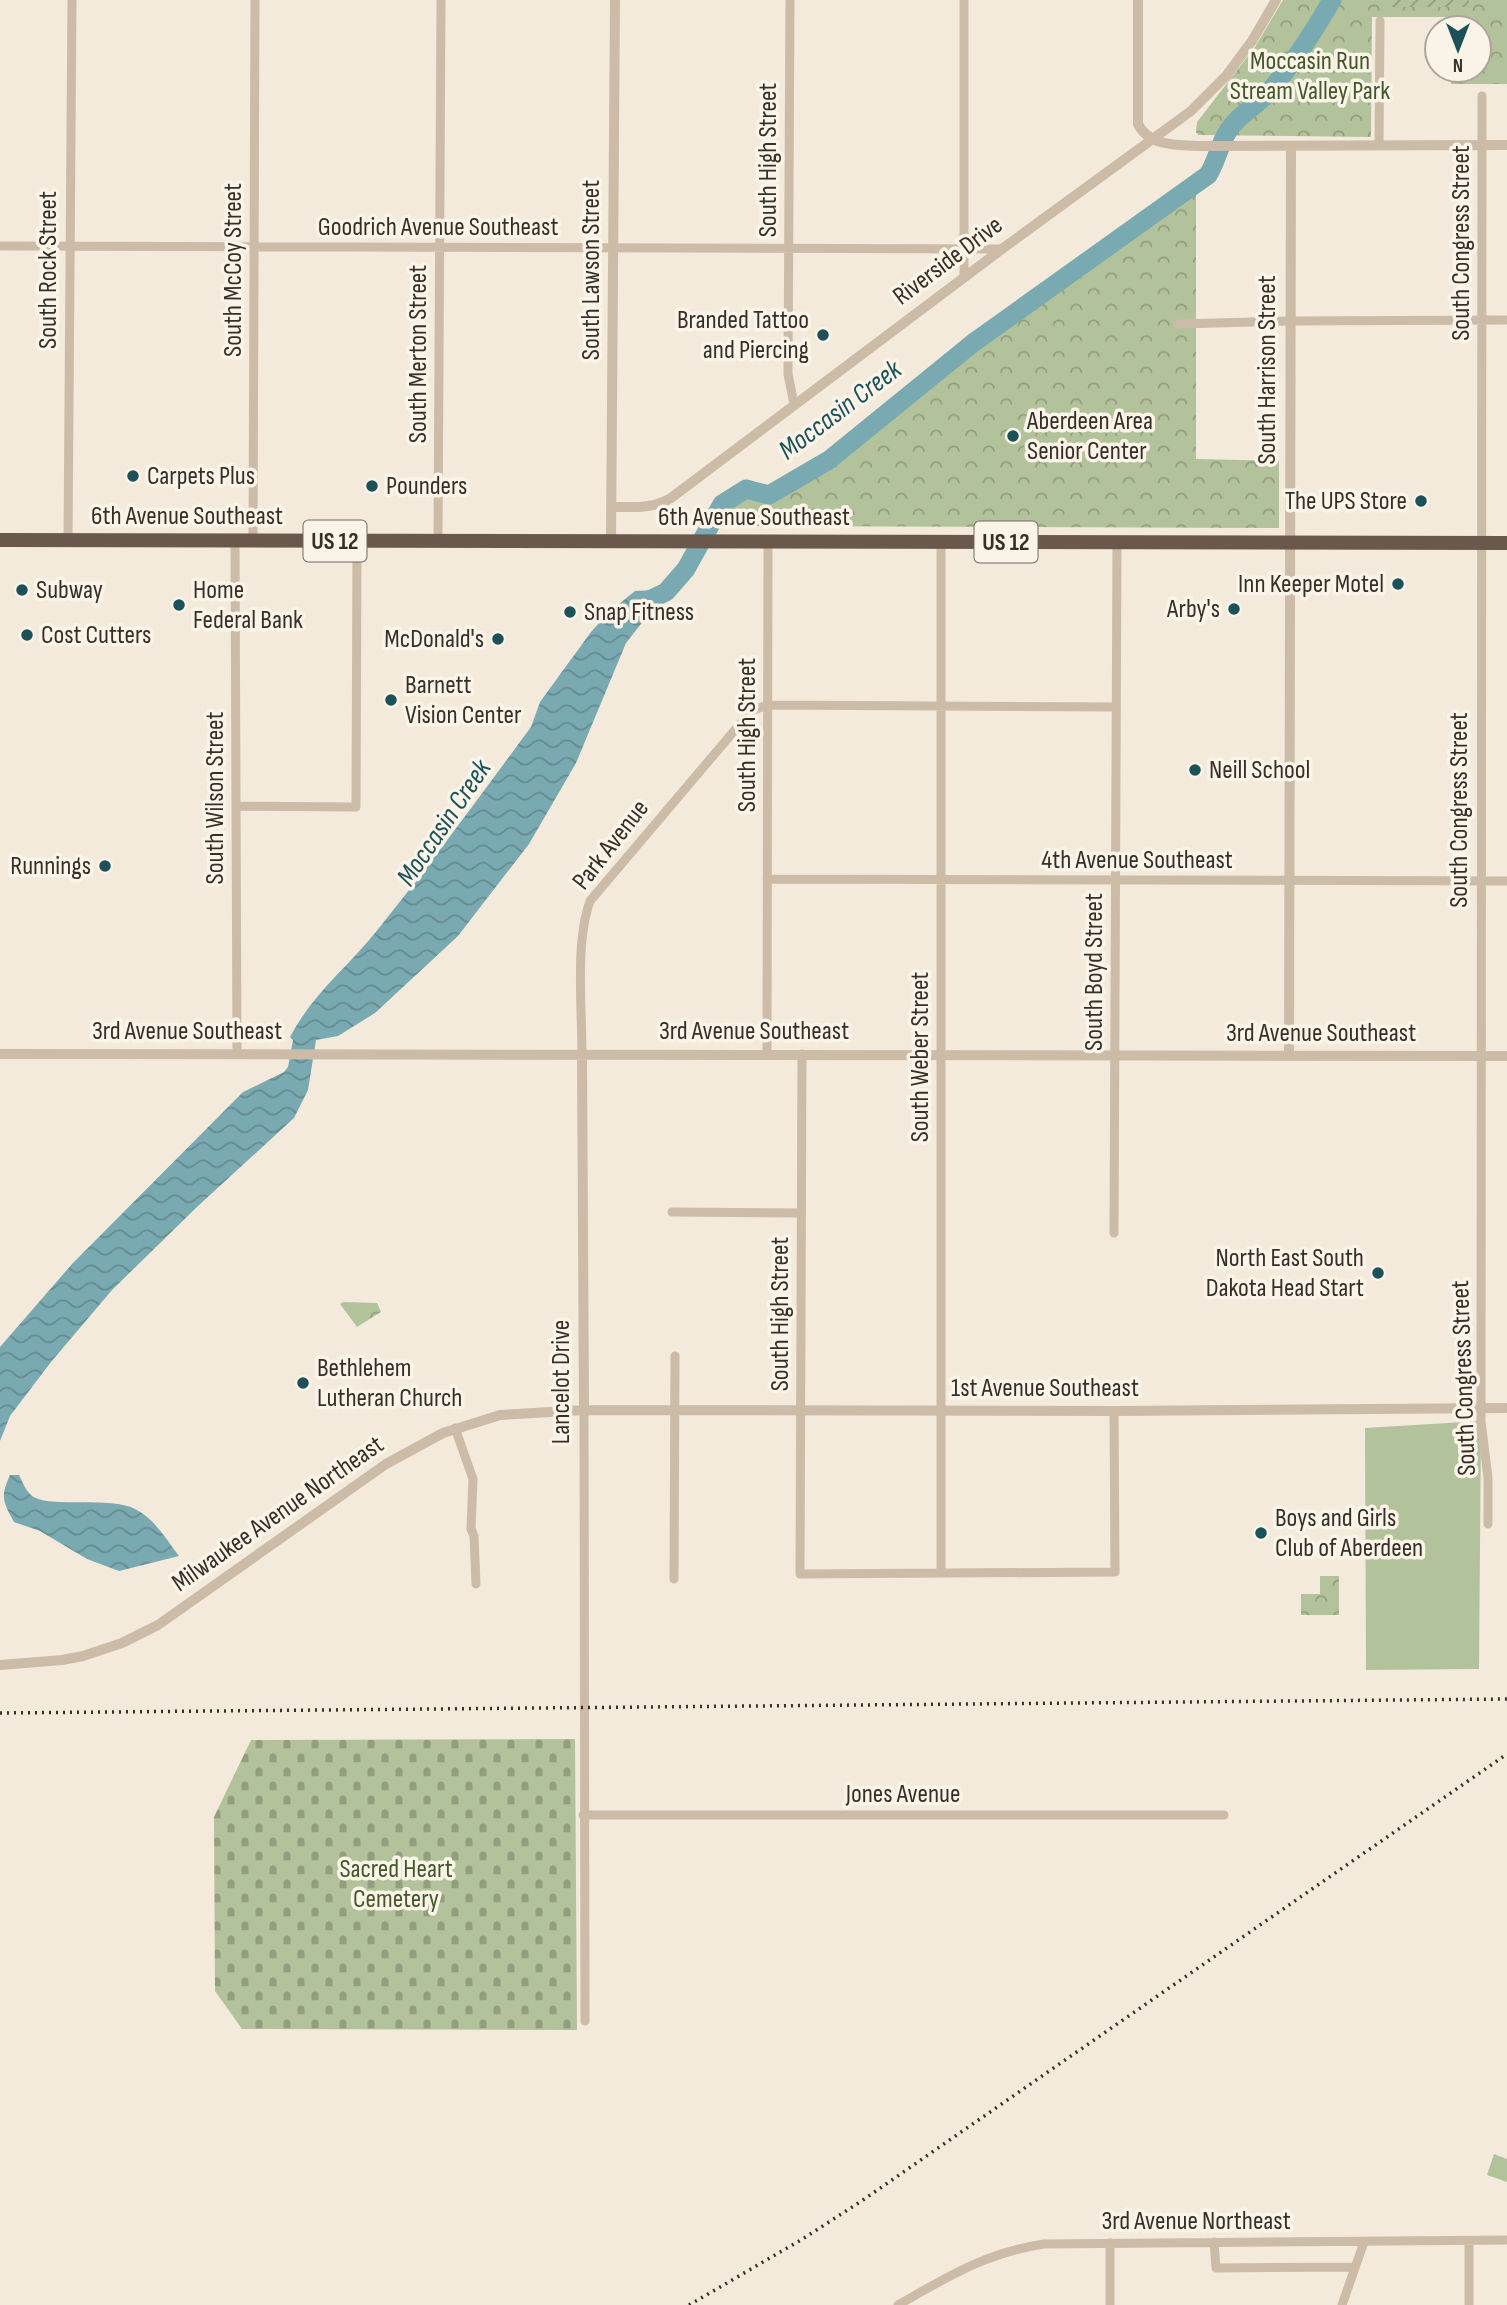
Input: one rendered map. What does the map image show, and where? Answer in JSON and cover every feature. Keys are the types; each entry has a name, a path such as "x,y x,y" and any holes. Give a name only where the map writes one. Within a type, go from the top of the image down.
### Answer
{"highway":[{"name":"6th Avenue Southeast","path":"0,540 1507,542"}],"street":[{"name":"South Rock Street","path":"68,540 68,246 72,0"},
{"name":"South McCoy Street","path":"253,541 255,0"},
{"name":"South Merton Street","path":"438,541 442,0"},
{"name":"South Lawson Street","path":"611,541 615,0"},
{"name":"South High Street","path":"790,0 789,374 794,404"},
{"path":"964,0 964,277"},
{"path":"1138,0 1138,124 1146,136 1153,140 1201,146 1507,145"},
{"name":"Riverside Drive","path":"612,507 661,504 964,277 1153,140 1205,100 1252,41 1276,0"},
{"path":"1378,145 1380,21"},
{"name":"South Congress Street","path":"1482,96 1481,1408 1488,1478 1488,1524"},
{"name":"South Harrison Street","path":"1289,1056 1292,146"},
{"name":"Goodrich Avenue Southeast","path":"0,246 1002,249"},
{"path":"1177,324 1507,320"},
{"name":"South Wilson Street","path":"235,541 237,1054"},
{"path":"236,806 356,807 357,541"},
{"name":"South High Street","path":"767,1054 768,542"},
{"name":"South Weber Street","path":"941,542 941,1573"},
{"name":"South Boyd Street","path":"1114,1233 1116,542"},
{"path":"767,705 1115,707"},
{"name":"Park Avenue","path":"582,1054 582,939 584,917 590,901 743,719 751,711 767,705"},
{"name":"4th Avenue Southeast","path":"767,879 1507,881"},
{"name":"3rd Avenue Southeast","path":"0,1054 1507,1056"},
{"name":"Lancelot Drive","path":"582,1054 585,2021"},
{"name":"South High Street","path":"802,1054 800,1574 941,1573"},
{"path":"672,1212 801,1213"},
{"path":"674,1356 674,1578"},
{"name":"1st Avenue Southeast","path":"583,1410 1507,1408"},
{"name":"Milwaukee Avenue Northeast","path":"0,1665 83,1656 122,1643 158,1625 386,1464 425,1441 456,1428 500,1415 583,1410"},
{"path":"941,1573 1115,1572 1114,1410"},
{"path":"456,1428 473,1479 471,1529 474,1535 476,1584"},
{"name":"Jones Avenue","path":"583,1815 1224,1815"},
{"name":"3rd Avenue Northeast","path":"898,2305 962,2268 1000,2253 1044,2244 1507,2240"},
{"path":"1469,2241 1469,2305"},
{"path":"1214,2242 1216,2268 1355,2267"},
{"path":"1342,2305 1364,2242"},
{"path":"1110,2243 1110,2305"}],"green space":[{"name":"Moccasin Run Stream Valley Park","path":"1283,0 1507,0 1507,84 1493,84 1493,14 1372,17 1371,137 1198,135 1197,122 1255,47"},
{"path":"1393,0 1469,0 1469,7 1390,7"},
{"path":"1196,184 1196,459 1279,461 1279,528 743,526 714,519 722,504 746,489 769,495 829,460 973,343"},
{"path":"377,1303 381,1312 357,1327 340,1304"},
{"path":"1481,1421 1479,1669 1366,1670 1365,1428"},
{"path":"1320,1576 1339,1576 1339,1615 1301,1615 1301,1594 1320,1594"},
{"name":"Sacred Heart Cemetery","path":"575,1739 577,2030 242,2029 215,1991 214,1817 251,1740"},
{"path":"1494,2154 1507,2159 1507,2182 1487,2175"}],"water":[{"path":"635,591 666,592 626,643 576,763 529,844 458,936 375,1013 338,1036 316,1040 308,1090 294,1118 112,1290 51,1362 10,1416 0,1441 0,1347 72,1264 243,1092 284,1072 288,1067 293,1040 290,1037 299,1021 375,933 454,831 531,727 540,702 591,632 609,612"},
{"path":"10,1475 19,1475 28,1492 38,1499 109,1503 135,1509 154,1524 179,1556 119,1571 87,1559 40,1531 14,1522 4,1499"}],"waterway":[{"name":"Moccasin Creek","path":"643,603 666,592 686,569 722,504 746,489 769,495 829,460 973,343 1208,175 1232,126 1276,83 1332,0"}],"railway":[{"path":"0,1713 1507,1699"},
{"path":"689,2305 801,2240 863,2200 1507,1754"}],"place":[{"name":"Branded Tattoo and Piercing","path":"823,335"},
{"name":"Aberdeen Area Senior Center","path":"1013,436"},
{"name":"Carpets Plus","path":"133,476"},
{"name":"Pounders","path":"372,486"},
{"name":"The UPS Store","path":"1421,501"},
{"name":"Inn Keeper Motel","path":"1398,584"},
{"name":"Subway","path":"22,590"},
{"name":"Home Federal Bank","path":"179,605"},
{"name":"Arby's","path":"1234,609"},
{"name":"Snap Fitness","path":"570,612"},
{"name":"Cost Cutters","path":"27,635"},
{"name":"McDonald's","path":"498,639"},
{"name":"Barnett Vision Center","path":"391,700"},
{"name":"Neill School","path":"1195,770"},
{"name":"Runnings","path":"105,866"},
{"name":"North East South Dakota Head Start","path":"1378,1273"},
{"name":"Bethlehem Lutheran Church","path":"303,1383"},
{"name":"Boys and Girls Club of Aberdeen","path":"1261,1533"}]}
